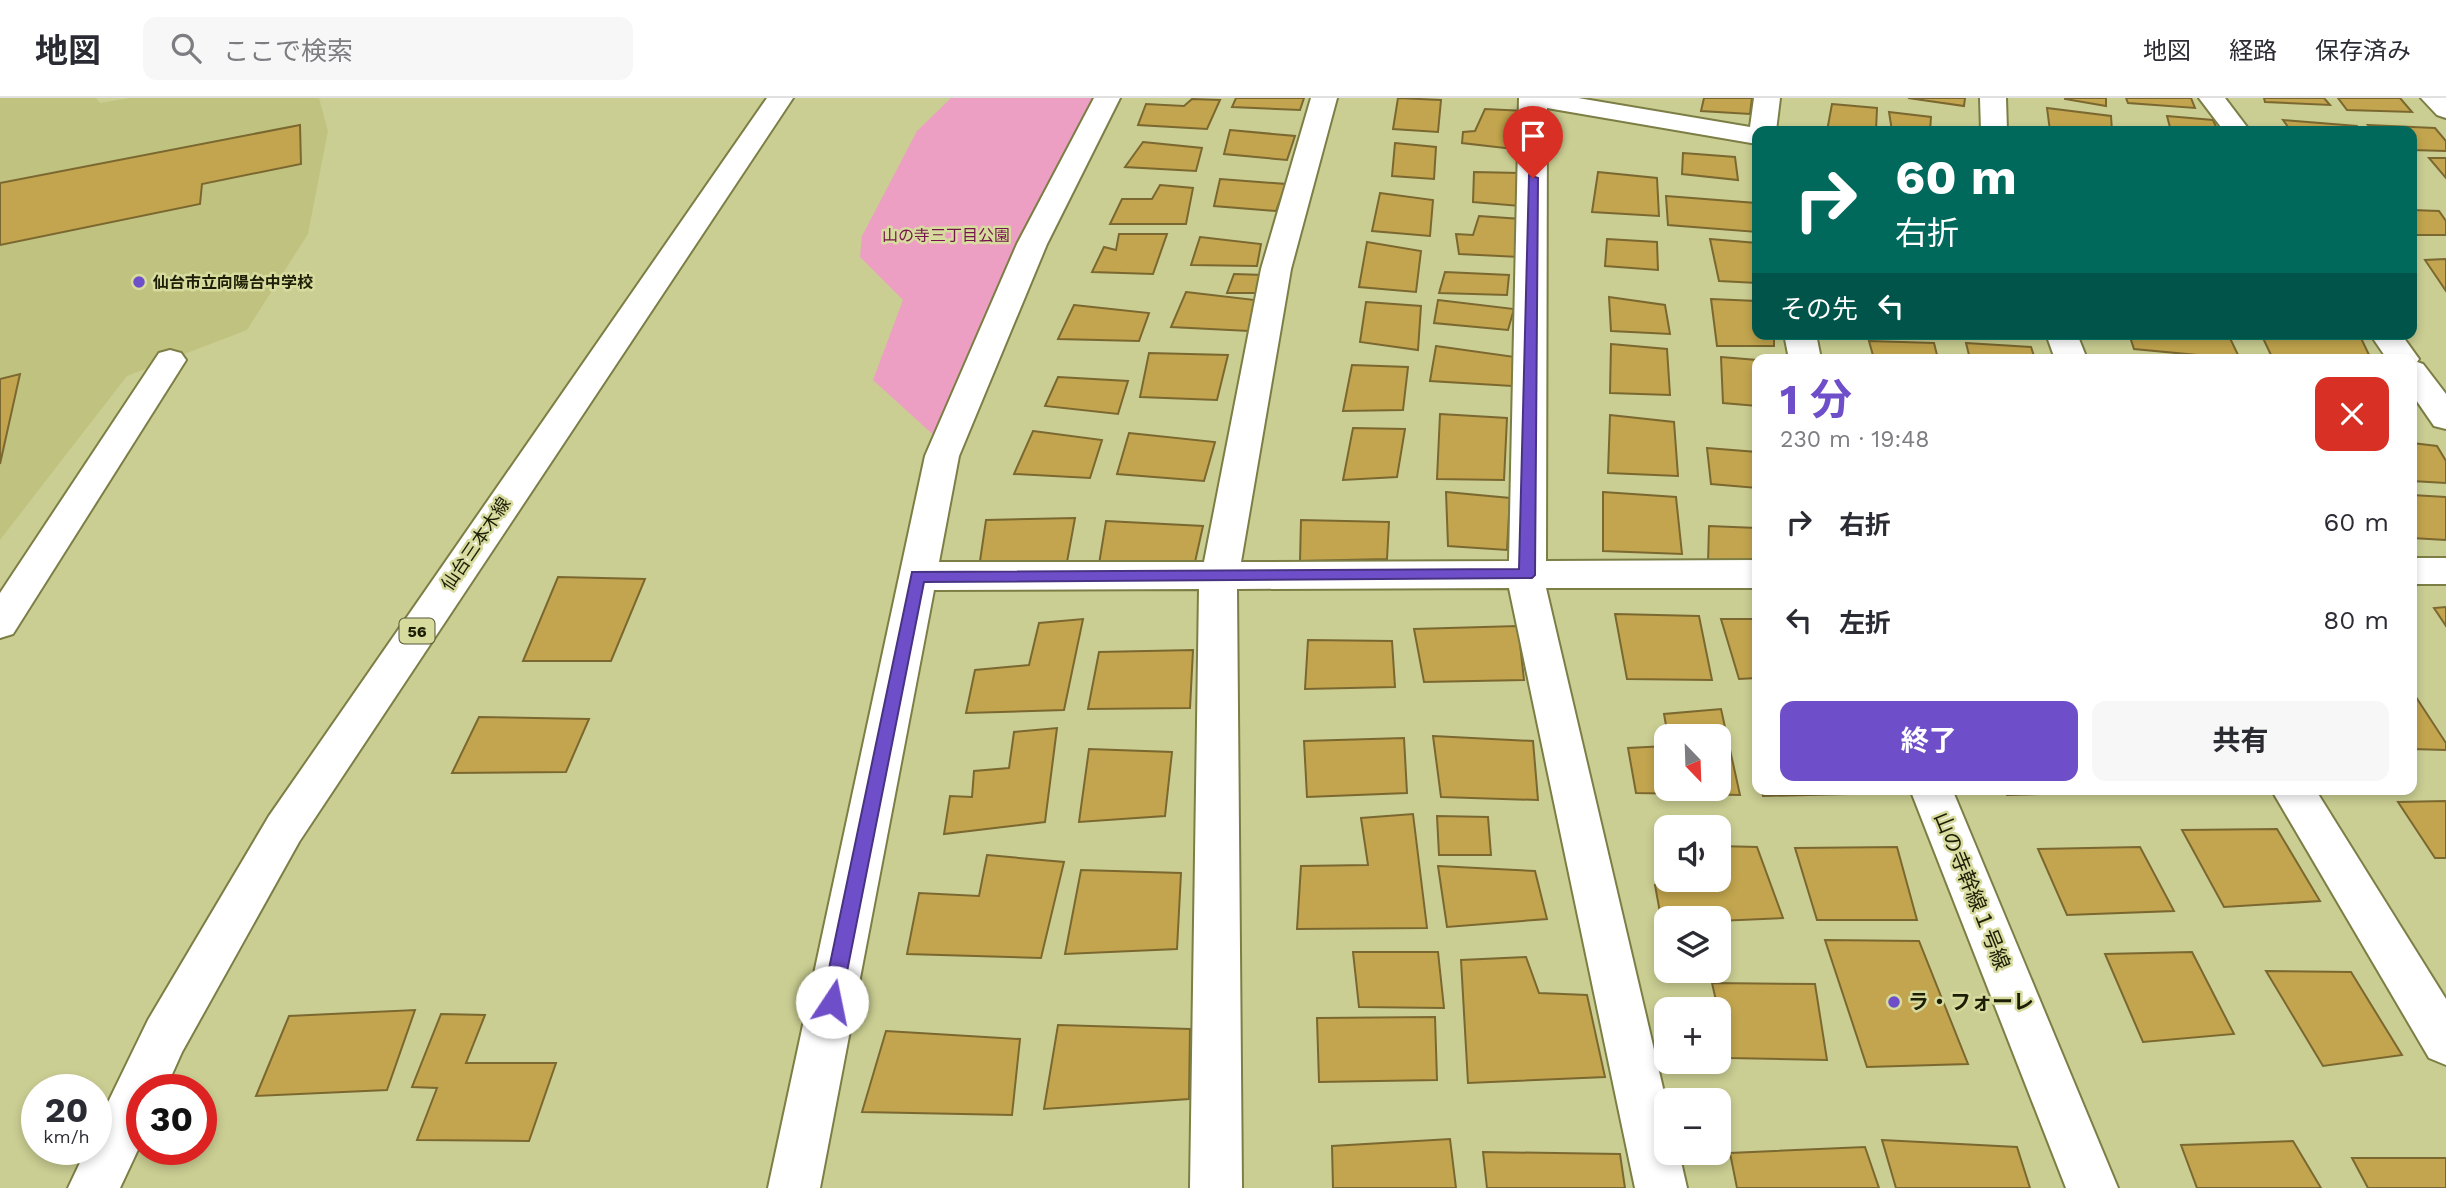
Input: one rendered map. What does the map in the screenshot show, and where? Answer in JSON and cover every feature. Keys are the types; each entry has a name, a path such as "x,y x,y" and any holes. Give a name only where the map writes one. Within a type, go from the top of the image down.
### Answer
{"street":[{"name":"仙台三本木線","path":"94,1188 165,1036 284,829 780,98"},
{"path":"794,1188 942,456 1032,244 1107,98"},
{"path":"1216,1188 1219,575 1276,269 1324,98"},
{"path":"1661,1188 1527,575 1533,98 1752,135"},
{"path":"1764,126 1767,98"},
{"path":"1993,98 1994,126"},
{"path":"2212,98 2233,126"},
{"path":"2434,98 2446,110"},
{"path":"0,624 170,360"},
{"path":"2417,378 2446,418"},
{"path":"2417,571 2446,571"},
{"path":"917,576 1752,574"},
{"name":"山の寺幹線１号線","path":"1933,795 2092,1188"},
{"path":"2296,795 2446,1042"}],"shaded area":[{"name":"仙台市立向陽台中学校","path":"0,98 96,98 100,103 129,98 319,98 328,131 308,234 247,330 127,376 0,540"}],"green space":[{"name":"山の寺三丁目公園","path":"951,98 1094,98 1016,260 939,440 873,380 903,300 860,257 862,236 917,131"}],"building":[{"path":"1236,98 1304,98 1300,110 1232,107"},
{"path":"1398,98 1441,100 1438,132 1393,129"},
{"path":"1704,98 1752,98 1750,114 1701,111"},
{"path":"1908,98 1965,98 1964,106"},
{"path":"2106,98 2106,106 2065,99"},
{"path":"2126,98 2191,98 2195,108 2128,103"},
{"path":"2264,98 2324,98 2330,105 2265,102"},
{"path":"2338,98 2400,98 2412,112 2347,110"},
{"path":"1192,99 1220,100 1207,129 1138,125 1146,104 1184,106"},
{"path":"1832,104 1877,108 1876,126 1828,126"},
{"path":"2047,108 2111,116 2112,126 2049,126"},
{"path":"1485,109 1526,111 1522,150 1462,143 1463,132 1475,131"},
{"path":"1889,112 1931,117 1930,126 1891,126"},
{"path":"2167,116 2213,120 2216,126 2170,126"},
{"path":"2283,120 2357,126 2287,126"},
{"path":"300,125 301,164 202,184 200,204 0,245 0,183"},
{"path":"2417,127 2435,128 2446,141 2446,151 2417,150"},
{"path":"1230,130 1295,136 1287,160 1224,154"},
{"path":"1143,142 1202,148 1196,171 1125,167"},
{"path":"1395,143 1436,147 1434,179 1392,176"},
{"path":"1683,153 1735,157 1738,180 1682,174"},
{"path":"2429,158 2446,158 2446,178"},
{"path":"1474,172 1520,173 1520,206 1473,202"},
{"path":"1598,172 1657,178 1659,216 1592,212"},
{"path":"1220,179 1286,184 1276,211 1214,206"},
{"path":"1160,185 1193,188 1186,224 1110,224 1122,199 1152,199"},
{"path":"1380,193 1433,200 1430,236 1372,231"},
{"path":"1666,196 1752,203 1752,232 1668,225"},
{"path":"2417,210 2439,211 2446,221 2446,235 2417,235"},
{"path":"1479,216 1521,219 1519,257 1459,254 1456,234 1473,235"},
{"path":"1119,234 1167,234 1153,274 1092,272 1104,247 1116,250"},
{"path":"1200,237 1261,244 1257,266 1191,265"},
{"path":"1607,239 1657,242 1658,270 1605,266"},
{"path":"1710,239 1752,243 1752,283 1719,281"},
{"path":"1367,242 1421,251 1416,292 1359,287"},
{"path":"2446,259 2446,291 2425,260"},
{"path":"1445,272 1509,275 1507,295 1439,293"},
{"path":"1234,274 1264,275 1261,293 1227,293"},
{"path":"1186,292 1255,300 1249,331 1171,327"},
{"path":"1609,297 1665,305 1670,334 1611,331"},
{"path":"1711,299 1752,301 1752,340 1774,340 1774,346 1717,346"},
{"path":"1438,300 1514,309 1508,330 1434,323"},
{"path":"1366,302 1421,306 1418,350 1360,342"},
{"path":"1074,305 1149,313 1139,341 1058,339"},
{"path":"2131,340 2231,340 2238,354 2187,354 2134,349"},
{"path":"2264,340 2362,340 2369,354 2271,354"},
{"path":"1869,341 1934,343 1937,354 1873,354"},
{"path":"1966,343 2031,347 2033,354 1969,354"},
{"path":"1611,344 1667,349 1670,395 1610,393"},
{"path":"1436,346 1515,357 1512,386 1430,381"},
{"path":"1149,353 1228,355 1217,400 1140,397"},
{"path":"1721,357 1752,360 1752,406 1723,403"},
{"path":"1352,365 1408,367 1403,410 1343,411"},
{"path":"20,374 0,464 0,379"},
{"path":"1058,377 1128,381 1118,414 1045,406"},
{"path":"1440,414 1507,418 1504,480 1437,479"},
{"path":"1610,415 1674,422 1678,476 1608,473"},
{"path":"1353,428 1405,429 1397,477 1343,480"},
{"path":"1033,431 1102,440 1090,478 1014,474"},
{"path":"1129,433 1215,442 1204,481 1117,474"},
{"path":"2417,444 2437,446 2446,461 2446,483 2417,481"},
{"path":"1707,448 1752,452 1752,488 1711,484"},
{"path":"1446,492 1510,498 1507,550 1448,546"},
{"path":"1603,492 1676,497 1682,554 1603,551"},
{"path":"2417,495 2446,497 2446,540 2417,538"},
{"path":"1075,518 1067,562 980,561 986,520"},
{"path":"1301,520 1389,522 1387,559 1300,561"},
{"path":"1106,521 1203,526 1195,562 1099,564"},
{"path":"1709,526 1752,528 1752,561 1708,563"},
{"path":"558,577 645,579 611,661 523,661"},
{"path":"2446,607 2446,626 2434,608"},
{"path":"1615,614 1699,616 1712,680 1627,679"},
{"path":"1083,619 1064,710 966,713 975,670 1029,665 1039,623"},
{"path":"1721,619 1752,619 1752,678 1739,679"},
{"path":"1518,626 1524,680 1424,682 1414,629"},
{"path":"1308,640 1392,641 1395,687 1305,689"},
{"path":"1193,650 1190,708 1088,709 1099,652"},
{"path":"2417,699 2446,743 2446,750 2417,749"},
{"path":"1721,709 1724,724 1666,724 1664,714"},
{"path":"479,717 589,719 566,772 452,773"},
{"path":"1057,728 1045,822 944,834 950,796 972,797 974,771 1009,768 1014,732"},
{"path":"1433,736 1533,741 1538,800 1441,797"},
{"path":"1404,738 1407,793 1307,797 1304,741"},
{"path":"1654,747 1654,793 1636,793 1628,748"},
{"path":"1089,749 1172,752 1165,816 1079,822"},
{"path":"1731,754 1740,795 1731,795"},
{"path":"2446,801 2446,858 2435,858 2398,802"},
{"path":"1413,814 1427,928 1297,929 1301,866 1368,865 1361,818"},
{"path":"1437,816 1488,817 1491,855 1439,855"},
{"path":"2277,829 2320,901 2224,907 2182,830"},
{"path":"1731,846 1757,847 1783,918 1731,920 1731,906 1659,906 1656,892 1731,892"},
{"path":"1897,847 1917,920 1817,920 1795,848"},
{"path":"2140,847 2174,911 2067,915 2038,849"},
{"path":"987,855 1064,862 1041,958 907,954 919,893 979,896"},
{"path":"1438,866 1535,871 1547,919 1447,927"},
{"path":"1081,870 1181,873 1177,949 1065,954"},
{"name":"ラ・フォーレ","path":"1825,940 1919,941 1968,1064 1867,1067"},
{"path":"1353,952 1438,952 1444,1008 1359,1007"},
{"path":"2192,952 2234,1034 2143,1042 2105,954"},
{"path":"1526,957 1539,993 1587,995 1605,1077 1468,1083 1461,960"},
{"path":"2266,971 2351,972 2402,1055 2323,1066"},
{"path":"1712,983 1815,984 1827,1060 1731,1058 1731,997 1715,997"},
{"path":"415,1010 387,1090 256,1096 289,1016"},
{"path":"441,1014 485,1015 466,1063 556,1063 529,1141 417,1140 437,1088 412,1087"},
{"path":"1435,1017 1437,1080 1319,1082 1317,1018"},
{"path":"1058,1025 1190,1029 1189,1099 1044,1109"},
{"path":"886,1031 1020,1039 1012,1115 862,1112"},
{"path":"1450,1139 1456,1188 1333,1188 1332,1146"},
{"path":"1882,1140 2017,1147 2030,1188 1896,1188"},
{"path":"2293,1141 2321,1188 2197,1188 2181,1145"},
{"path":"1865,1147 1879,1188 1737,1188 1731,1153"},
{"path":"1483,1152 1620,1154 1625,1188 1487,1188"},
{"path":"2352,1158 2446,1158 2446,1188 2368,1188"}],"place":[{"name":"仙台市立向陽台中学校","path":"139,282"},
{"name":"ラ・フォーレ","path":"1894,1002"}],"route":[{"path":"832,1002 917,576 1527,575 1533,178"}]}
